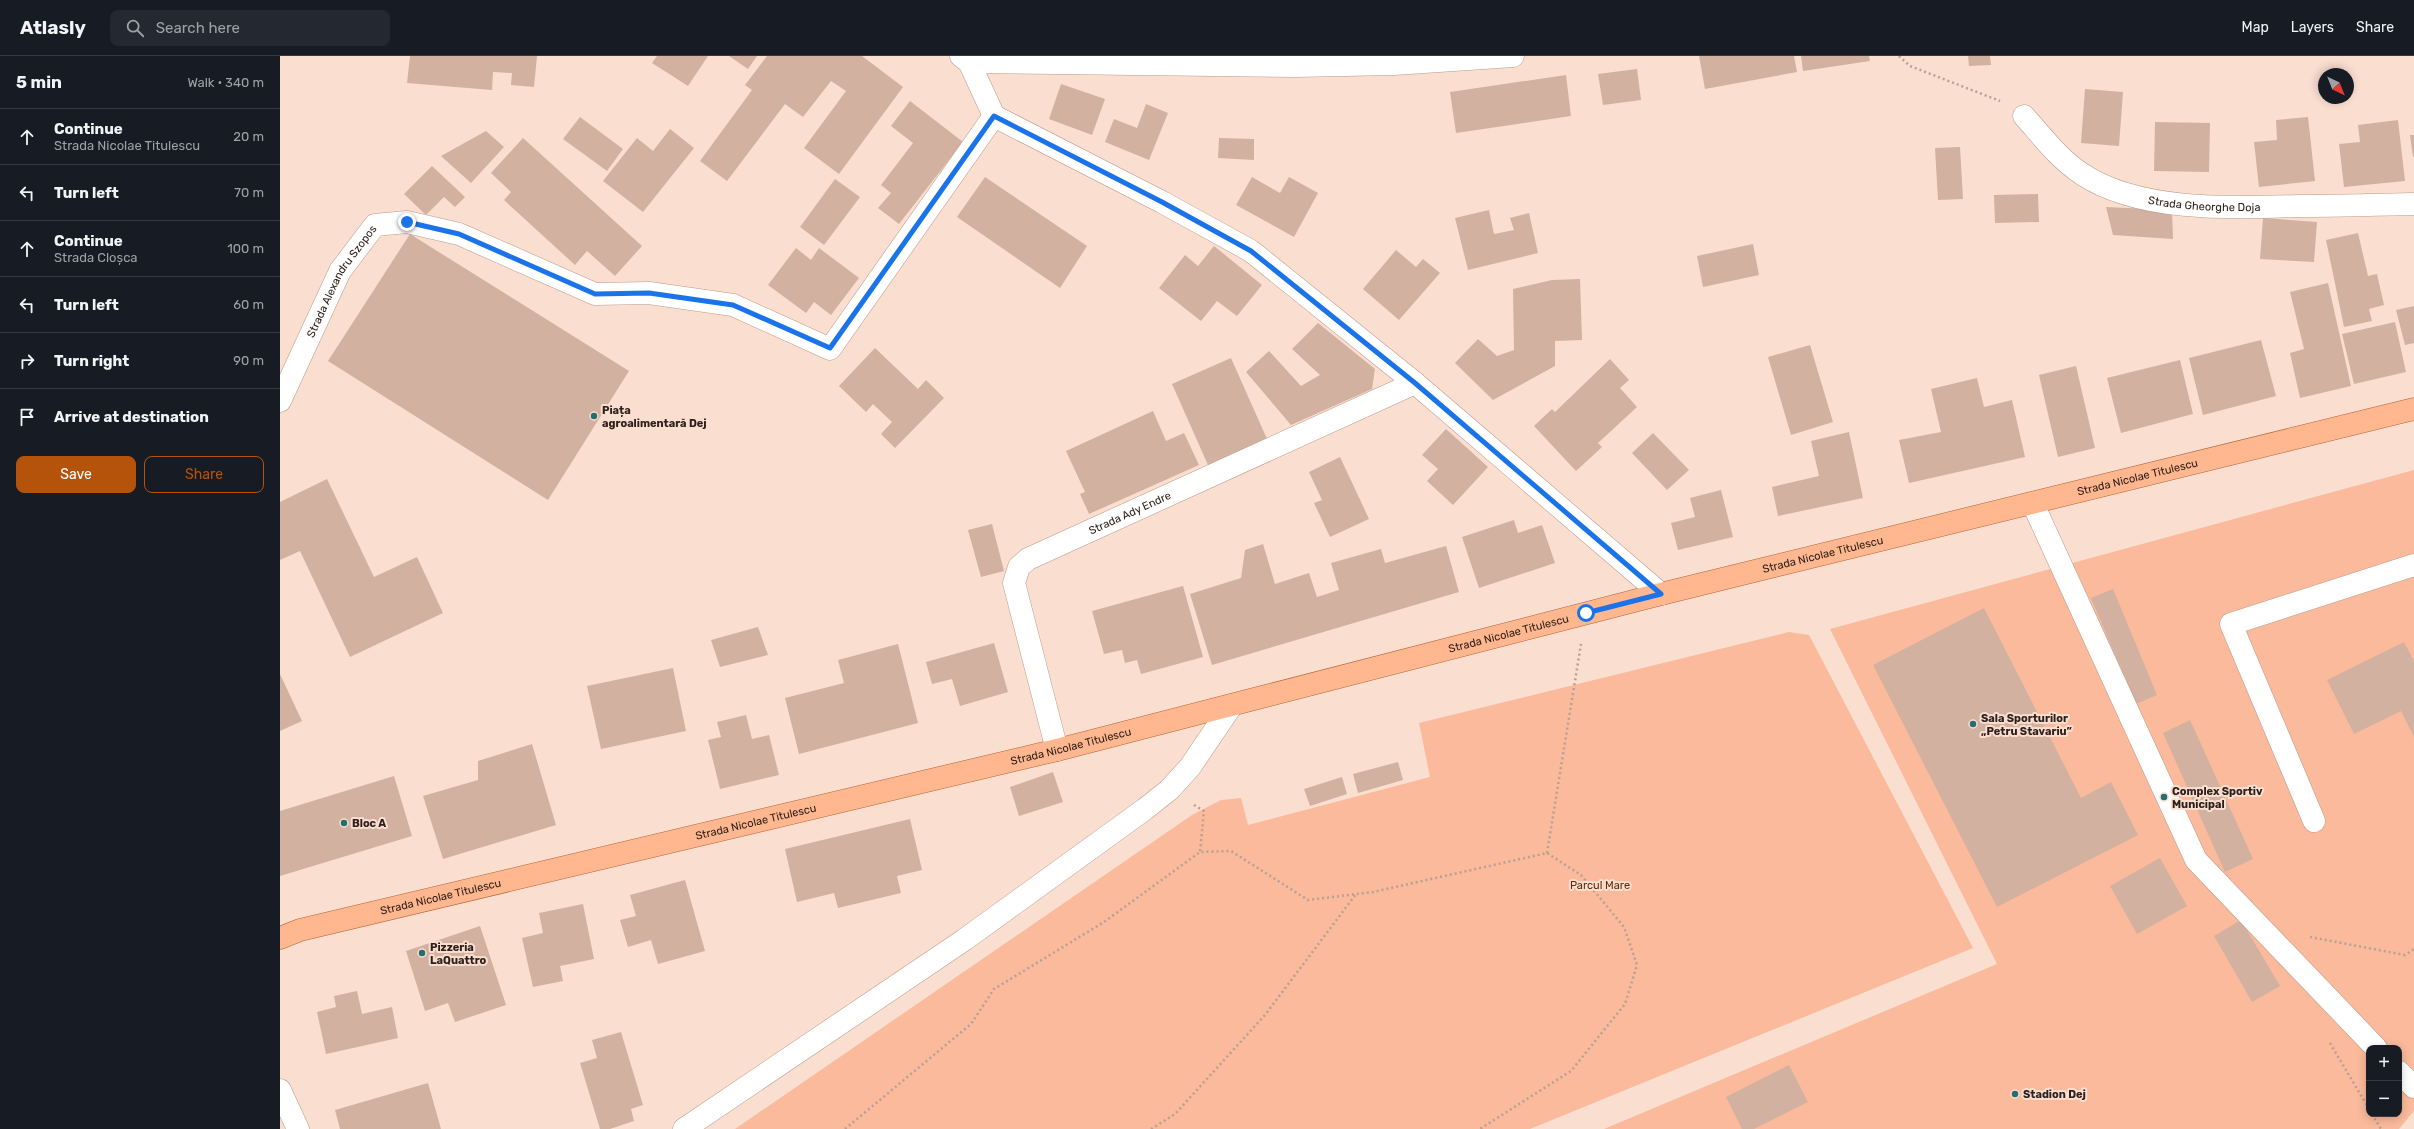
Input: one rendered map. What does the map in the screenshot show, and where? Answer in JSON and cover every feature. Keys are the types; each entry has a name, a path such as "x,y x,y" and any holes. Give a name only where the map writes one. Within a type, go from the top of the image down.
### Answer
{"main road":[{"name":"Strada Nicolae Titulescu","path":"280,938 307,928 1057,750 1661,594 2033,504 2414,409"}],"street":[{"path":"1513,56 1394,64 1296,66 965,59 994,116 1162,202 1251,251 1415,383 1661,594"},
{"name":"Strada Alexandru Szopos","path":"280,401 340,271 375,225 407,222 459,234 595,294 649,293 733,305 830,348 994,116"},
{"name":"Strada Gheorghe Doja","path":"2024,116 2058,154 2082,174 2108,187 2147,200 2228,208 2414,204"},
{"name":"Strada Ady Endre","path":"1057,750 1014,583 1019,567 1028,559 1415,383"},
{"path":"2033,504 2196,860 2373,1045"},
{"path":"2314,821 2231,624 2414,565"},
{"path":"684,1129 964,940 1169,790 1190,767 1232,705"},
{"path":"2402,1075 2414,1087"},
{"path":"280,1090 298,1129"}],"path":[{"path":"1899,56 1910,66 1993,97 2024,116"},
{"path":"1547,853 1586,613"},
{"path":"1169,790 1204,810 1200,852"},
{"path":"845,1129 971,1024 994,989 1104,922 1200,852 1231,851 1308,900 1356,894 1547,853 1581,875 1624,927 1637,965 1626,1004 1571,1071 1480,1129"},
{"path":"1151,1129 1175,1114 1265,1015 1356,894"},
{"path":"2306,936 2405,955 2414,949"},
{"path":"2374,1117 2381,1129"}],"green space":[{"name":"Complex Sportiv Municipal","path":"2414,470 2414,1111 2399,1129 1604,1129 1997,964 1830,629"},
{"name":"Parcul Mare","path":"1789,632 1809,635 1973,948 1530,1129 735,1129 1192,815 1221,800 1241,798 1248,825 1430,777 1419,723"}],"building":[{"path":"410,56 537,56 534,87 511,85 512,73 493,72 492,90 407,83"},
{"path":"657,56 708,56 688,86 652,63"},
{"path":"729,56 757,56 748,69"},
{"path":"767,56 862,56 903,87 839,174 804,148 846,91 831,81 803,117 785,104 727,181 700,161 752,90 745,85"},
{"path":"1699,56 1794,56 1797,72 1705,89"},
{"path":"1801,56 1869,56 1870,61 1803,71"},
{"path":"1968,56 1990,56 1991,65 1969,66"},
{"path":"1637,69 1641,100 1603,105 1598,74"},
{"path":"1566,75 1571,116 1456,133 1450,92"},
{"path":"1061,84 1105,99 1092,135 1049,119"},
{"path":"2085,89 2123,92 2119,146 2081,143"},
{"path":"910,101 963,142 899,224 878,208 891,193 881,185 913,143 891,126"},
{"path":"1146,104 1168,113 1149,160 1105,142 1114,119 1137,128"},
{"path":"580,117 623,149 607,171 563,139"},
{"path":"2308,117 2315,181 2259,187 2254,142 2277,140 2276,120"},
{"path":"2398,120 2405,181 2344,187 2339,144 2360,142 2358,125"},
{"path":"2155,122 2210,123 2209,172 2154,171"},
{"path":"670,129 694,148 643,212 603,181 637,138 653,151"},
{"path":"486,131 504,147 471,183 441,156"},
{"path":"2410,135 2414,135 2414,157 2413,157"},
{"path":"523,138 642,246 615,276 587,251 575,265 504,200 511,192 491,173"},
{"path":"1219,138 1254,139 1254,160 1218,158"},
{"path":"1960,147 1963,199 1938,200 1935,148"},
{"path":"432,166 465,197 455,207 444,197 426,215 404,194"},
{"path":"985,177 1087,246 1060,288 957,217"},
{"path":"1252,177 1280,193 1289,177 1318,193 1294,237 1236,205"},
{"path":"835,179 860,197 824,245 800,227"},
{"path":"2038,194 2039,222 1995,223 1994,195"},
{"path":"2106,207 2172,210 2173,239 2113,235"},
{"path":"1489,210 1494,234 1514,230 1510,218 1529,213 1538,253 1468,270 1455,218"},
{"path":"2263,218 2317,222 2314,262 2260,259"},
{"path":"2358,233 2368,276 2377,274 2384,305 2369,309 2372,321 2344,327 2326,240"},
{"path":"410,234 629,371 548,500 328,361"},
{"path":"1753,244 1759,275 1703,287 1697,256"},
{"path":"1214,246 1262,285 1237,316 1217,301 1201,321 1159,288 1185,255 1198,266"},
{"path":"796,248 811,260 819,248 859,278 831,315 814,302 806,313 768,285"},
{"path":"1396,250 1416,267 1423,259 1440,273 1399,320 1363,289"},
{"path":"1580,279 1582,340 1555,341 1555,366 1493,400 1455,363 1478,339 1497,356 1514,350 1513,289 1552,280"},
{"path":"2328,283 2351,386 2300,398 2290,353 2304,349 2290,292"},
{"path":"2414,306 2414,343 2405,345 2396,310"},
{"path":"2395,322 2406,372 2354,384 2342,334"},
{"path":"1318,323 1375,369 1372,389 1291,425 1246,372 1269,351 1301,386 1320,375 1292,349"},
{"path":"2261,340 2276,396 2203,415 2189,358"},
{"path":"1810,345 1833,422 1791,435 1768,357"},
{"path":"875,348 918,389 926,380 944,398 895,448 881,434 892,422 873,404 866,412 839,386"},
{"path":"1231,358 1267,439 1208,465 1172,384"},
{"path":"1610,359 1629,380 1620,388 1637,407 1598,443 1602,447 1576,471 1534,426 1552,409 1555,412"},
{"path":"2180,360 2193,414 2121,433 2107,378"},
{"path":"2076,366 2095,448 2058,457 2039,375"},
{"path":"1977,378 1984,407 2012,400 2025,457 1909,483 1899,440 1941,432 1931,389"},
{"path":"1153,411 1166,441 1184,433 1199,465 1089,514 1080,494 1085,492 1066,451"},
{"path":"1446,429 1488,467 1453,505 1427,481 1438,469 1422,455"},
{"path":"1849,432 1863,498 1778,516 1772,487 1819,476 1811,441"},
{"path":"1653,433 1689,470 1667,490 1632,453"},
{"path":"1340,457 1369,519 1330,537 1314,503 1322,500 1309,472"},
{"path":"327,479 374,577 417,557 443,613 350,657 300,551 280,560 280,502"},
{"path":"1721,490 1733,537 1678,550 1671,523 1695,517 1690,498"},
{"path":"1514,520 1518,533 1542,525 1555,563 1479,588 1462,537"},
{"path":"992,524 1004,571 981,577 968,530"},
{"path":"1263,544 1275,584 1309,573 1317,597 1339,590 1331,563 1381,549 1385,563 1446,546 1459,592 1212,665 1190,594 1241,578 1245,550"},
{"path":"1183,586 1203,657 1141,674 1137,660 1125,663 1122,650 1104,654 1092,611"},
{"path":"2113,589 2157,695 2136,704 2091,598"},
{"name":"Sala Sporturilor „Petru Stavariu”","path":"1984,608 2081,798 2111,782 2138,835 1997,907 1873,665"},
{"path":"758,627 768,655 720,667 711,640"},
{"path":"2404,642 2414,661 2414,737 2401,711 2354,734 2327,680"},
{"path":"994,643 1008,692 960,706 952,679 932,684 926,662"},
{"path":"898,644 918,723 799,754 785,698 844,683 838,660"},
{"path":"673,668 686,731 601,749 587,686"},
{"path":"280,674 302,721 280,731"},
{"path":"746,715 752,739 769,735 779,775 720,789 708,740 721,737 717,722"},
{"path":"2190,720 2253,859 2225,872 2163,733"},
{"path":"532,744 556,825 443,859 423,796 478,780 478,761"},
{"path":"1398,762 1403,780 1358,793 1353,774"},
{"path":"1053,772 1063,802 1019,816 1010,787"},
{"name":"Bloc A","path":"394,776 412,836 280,876 280,811"},
{"path":"1342,777 1347,794 1310,806 1304,789"},
{"path":"910,819 922,870 897,876 901,893 838,908 834,893 797,902 785,849"},
{"path":"2160,858 2187,906 2137,934 2110,886"},
{"path":"685,880 705,951 658,964 651,940 628,947 620,920 636,916 630,895"},
{"path":"583,904 594,959 560,966 563,981 533,987 522,938 543,933 539,913"},
{"path":"2241,920 2280,986 2252,1002 2214,936"},
{"path":"480,926 506,1005 455,1022 448,1003 425,1011 406,951"},
{"path":"357,991 362,1014 392,1007 398,1038 326,1054 317,1012 336,1007 334,996"},
{"path":"621,1032 643,1105 631,1109 634,1121 610,1129 600,1129 580,1063 597,1058 592,1040"},
{"path":"1789,1065 1808,1102 1754,1129 1742,1129 1726,1097"},
{"path":"428,1083 441,1129 340,1129 335,1110"}],"place":[{"name":"Piața agroalimentară Dej","path":"594,416"},
{"name":"Sala Sporturilor „Petru Stavariu”","path":"1973,724"},
{"name":"Complex Sportiv Municipal","path":"2164,797"},
{"name":"Bloc A","path":"344,823"},
{"name":"Pizzeria LaQuattro","path":"422,953"},
{"name":"Stadion Dej","path":"2015,1094"}],"route":[{"path":"407,222 459,234 595,294 649,293 733,305 830,348 994,116 1162,202 1251,251 1415,383 1661,594 1586,613"}]}
